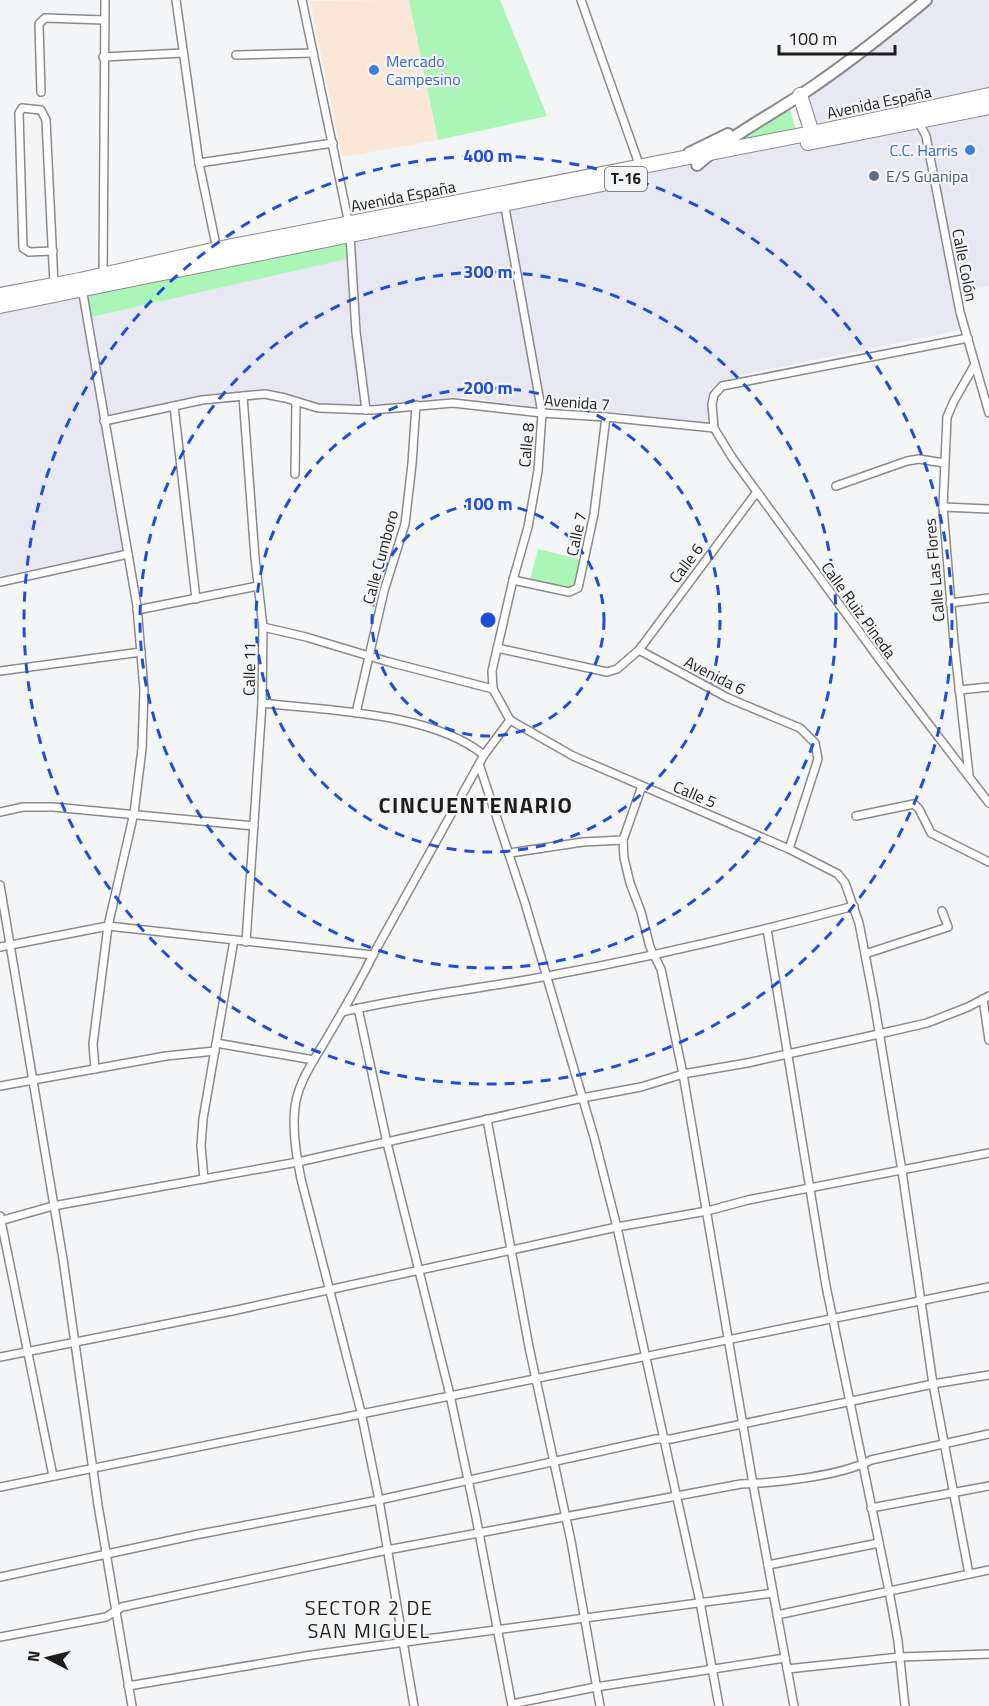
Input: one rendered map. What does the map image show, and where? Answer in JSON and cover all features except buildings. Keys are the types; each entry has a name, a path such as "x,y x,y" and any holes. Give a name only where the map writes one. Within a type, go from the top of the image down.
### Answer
{"highway":[{"path":"800,95 812,133"},
{"name":"Avenida España","path":"0,306 81,285 218,255 989,95"},
{"name":"Avenida España","path":"349,229 504,202 989,107"},
{"name":"Avenida España","path":"0,295 54,285 81,285 103,275 218,255"}],"main road":[{"path":"697,165 766,115 855,58 926,0"},
{"name":"T-16","path":"675,160 766,115"}],"street":[{"path":"103,275 105,0"},
{"path":"176,0 199,163 218,255"},
{"path":"302,0 349,229 356,332 366,410"},
{"path":"581,0 640,167"},
{"path":"41,92 39,24 41,20 45,18 104,20"},
{"path":"103,57 183,53"},
{"path":"236,55 313,53"},
{"path":"53,251 29,252 23,248 19,113 22,108 41,110 46,120 53,251 54,285"},
{"name":"Calle Colón","path":"918,121 926,136 960,312 989,413"},
{"path":"199,163 333,143"},
{"name":"Calle 8","path":"493,689 492,671 528,527 538,471 542,413 504,202"},
{"path":"81,285 137,610 144,690 142,749 134,813 108,926 93,1044 94,1069"},
{"path":"714,428 712,404 714,395 722,386 968,338"},
{"name":"Calle Las Flores","path":"970,778 950,603 943,507 947,417 974,366"},
{"name":"Avenida 7","path":"104,422 202,400 265,394 318,408 366,410 416,405 470,404 542,413 714,428"},
{"name":"Calle 11","path":"243,396 263,627 262,703 246,942"},
{"path":"295,474 296,402"},
{"name":"Calle Cumboro","path":"356,713 384,591 405,524 416,405"},
{"path":"174,406 196,599"},
{"name":"Calle 7","path":"513,580 569,592 578,588 594,514 606,417"},
{"name":"Calle Ruiz Pineda","path":"714,428 756,493 989,803"},
{"path":"836,486 907,461 919,459 944,463"},
{"name":"Calle 6","path":"639,650 756,493"},
{"path":"943,507 989,509"},
{"path":"0,582 128,554"},
{"path":"137,610 258,585"},
{"path":"950,603 989,598"},
{"path":"263,627 493,689 510,720 484,755 372,955 361,981 314,1060 296,1100 294,1121 298,1162 361,1412 379,1500 414,1706"},
{"path":"497,648 607,672 617,669 639,650"},
{"name":"Avenida 6","path":"639,650 728,698 800,728 809,735 815,743 818,759 789,849"},
{"path":"0,671 141,652"},
{"path":"959,690 989,687"},
{"path":"262,703 406,721 441,730 470,744 484,755"},
{"name":"Calle 5","path":"510,720 573,756 789,849 838,874 845,883 854,906 865,954 902,1171 933,1384 969,1574"},
{"path":"479,765 510,853 547,976 594,1137 617,1227 700,1602 719,1706"},
{"path":"642,786 623,840 624,858 630,883 654,955 661,969 683,1074 753,1484 794,1706"},
{"path":"856,816 914,804 931,833 989,862"},
{"path":"0,812 23,807 53,807 254,826"},
{"path":"510,853 583,842 623,840"},
{"path":"0,885 63,1259 92,1467 132,1706"},
{"path":"342,1012 654,955 854,906"},
{"path":"865,954 948,927 942,911"},
{"path":"0,946 108,926 372,955"},
{"path":"767,929 832,1318 889,1591 900,1657 905,1706"},
{"path":"204,1179 202,1129 234,940"},
{"path":"53,1476 0,1220 53,1206 298,1162 582,1098 641,1087 683,1074 879,1034 927,1023 986,998 989,1040"},
{"path":"358,1008 387,1143 450,1395 512,1706 517,1703 596,1687 785,1658"},
{"path":"216,1042 314,1060"},
{"path":"0,1086 180,1054 215,1051"},
{"path":"488,1119 511,1250 567,1517 600,1706"},
{"path":"0,1358 330,1290 617,1227 707,1211 989,1153"},
{"path":"0,1487 361,1412 989,1287"},
{"path":"0,1577 933,1384 989,1375"},
{"path":"0,1637 106,1617 122,1607 387,1550 741,1484 767,1484 857,1468 871,1460 989,1434"},
{"path":"871,1508 989,1486"},
{"path":"768,1564 879,1542"},
{"path":"777,1615 989,1570"},
{"path":"128,1686 312,1655 774,1593"},
{"path":"787,1669 900,1657 989,1654"}],"shaded area":[{"name":"Mercado Campesino","path":"409,0 438,140 342,157 310,1"},
{"path":"934,0 989,0 989,286 950,292 961,330 736,376 714,386 708,401 708,423 615,412 536,408 463,397 361,406 319,404 270,391 245,391 177,401 101,420 122,551 0,576 0,301 814,136 802,96 855,66"}],"green space":[{"path":"409,0 500,0 547,116 438,140"},
{"path":"789,105 796,131 735,142"},
{"path":"350,235 351,258 87,318 82,290"},
{"path":"538,549 582,560 574,590 530,580"}],"place":[{"name":"Mercado Campesino","path":"374,70"},
{"name":"C.C. Harris","path":"970,150"},
{"name":"E/S Guanipa","path":"874,176"}],"district":[{"name":"CINCUENTENARIO","path":"476,805"},
{"name":"SECTOR 2 DE SAN MIGUEL","path":"369,1620"}]}
